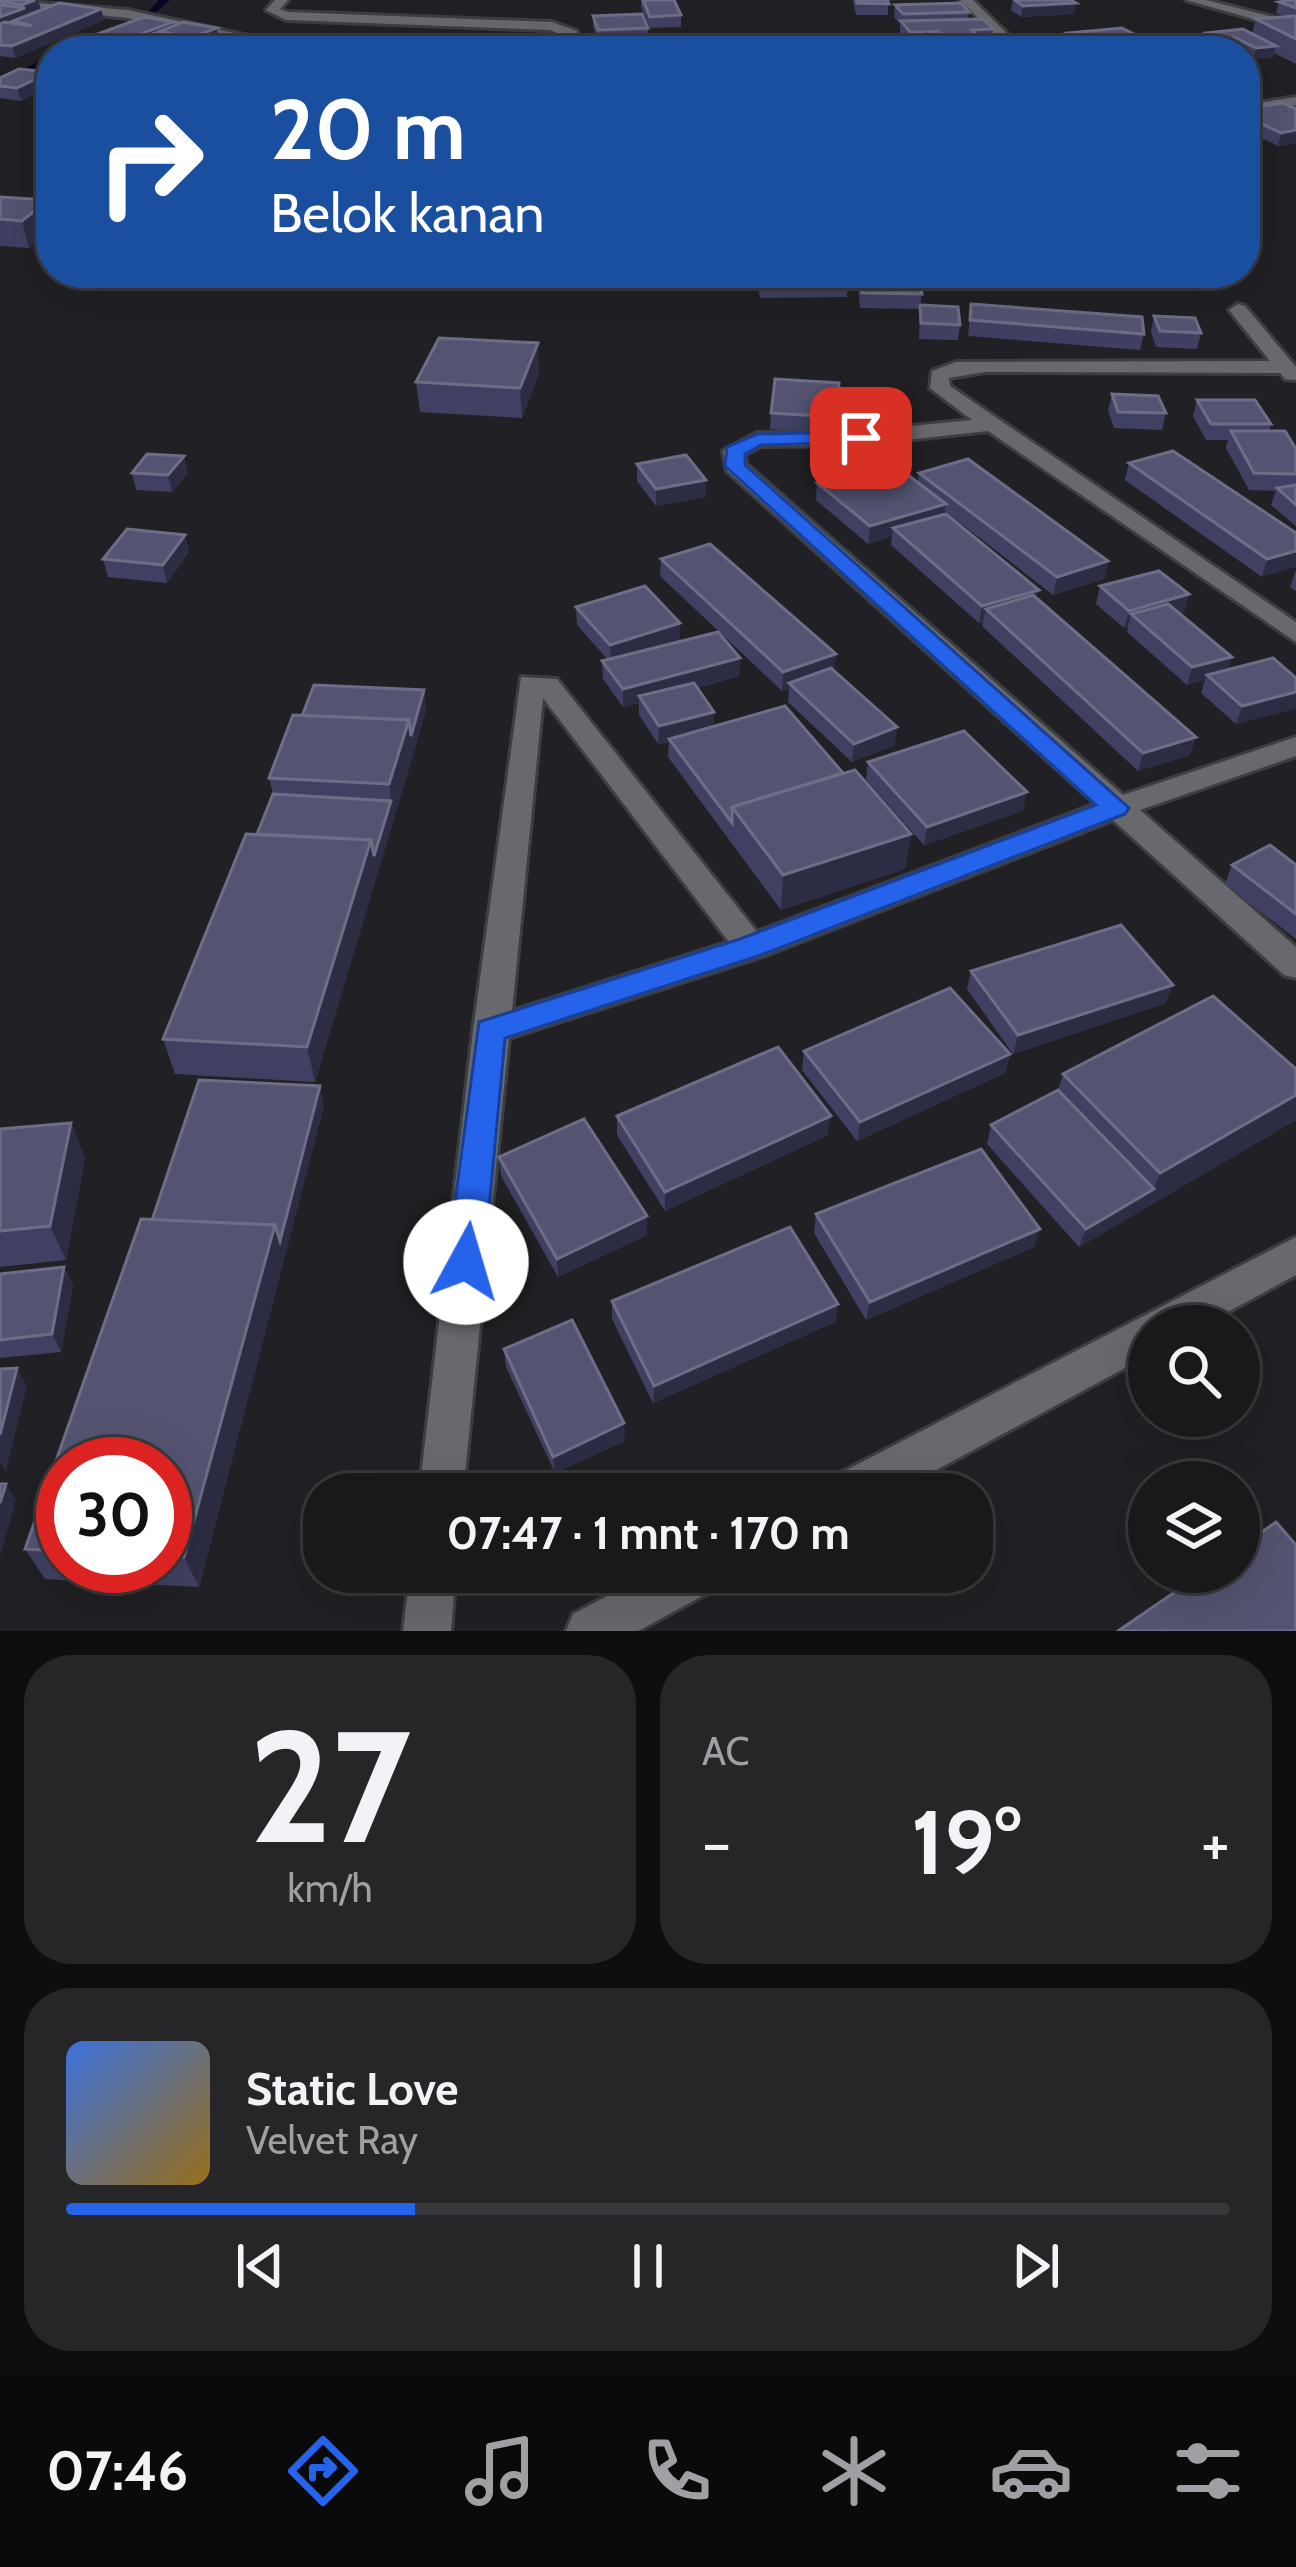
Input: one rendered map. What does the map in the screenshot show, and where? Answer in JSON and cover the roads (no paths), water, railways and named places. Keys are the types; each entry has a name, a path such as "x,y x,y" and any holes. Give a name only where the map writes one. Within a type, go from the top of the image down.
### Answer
{"street":[{"path":"282,0 272,10 286,16 552,26 571,36"},
{"path":"966,0 1003,36"},
{"path":"1192,0 1296,27"},
{"path":"0,1 128,14 230,36"},
{"path":"1260,107 1296,101"},
{"path":"1238,310 1290,373"},
{"path":"1290,373 985,366 956,368 939,375 940,388 1296,634"},
{"path":"994,424 861,438 757,440 734,451 735,466 1296,966"},
{"path":"443,1473 490,1030 534,680 547,685 751,947"},
{"path":"490,1030 751,947 1115,808 1296,746"},
{"path":"1202,1305 1296,1255"},
{"path":"888,1473 1128,1345"},
{"path":"427,1631 431,1593"},
{"path":"590,1631 661,1593"}],"waterway":[{"path":"146,16 165,0"},
{"path":"102,36 115,30"},
{"path":"0,86 36,66"}]}
